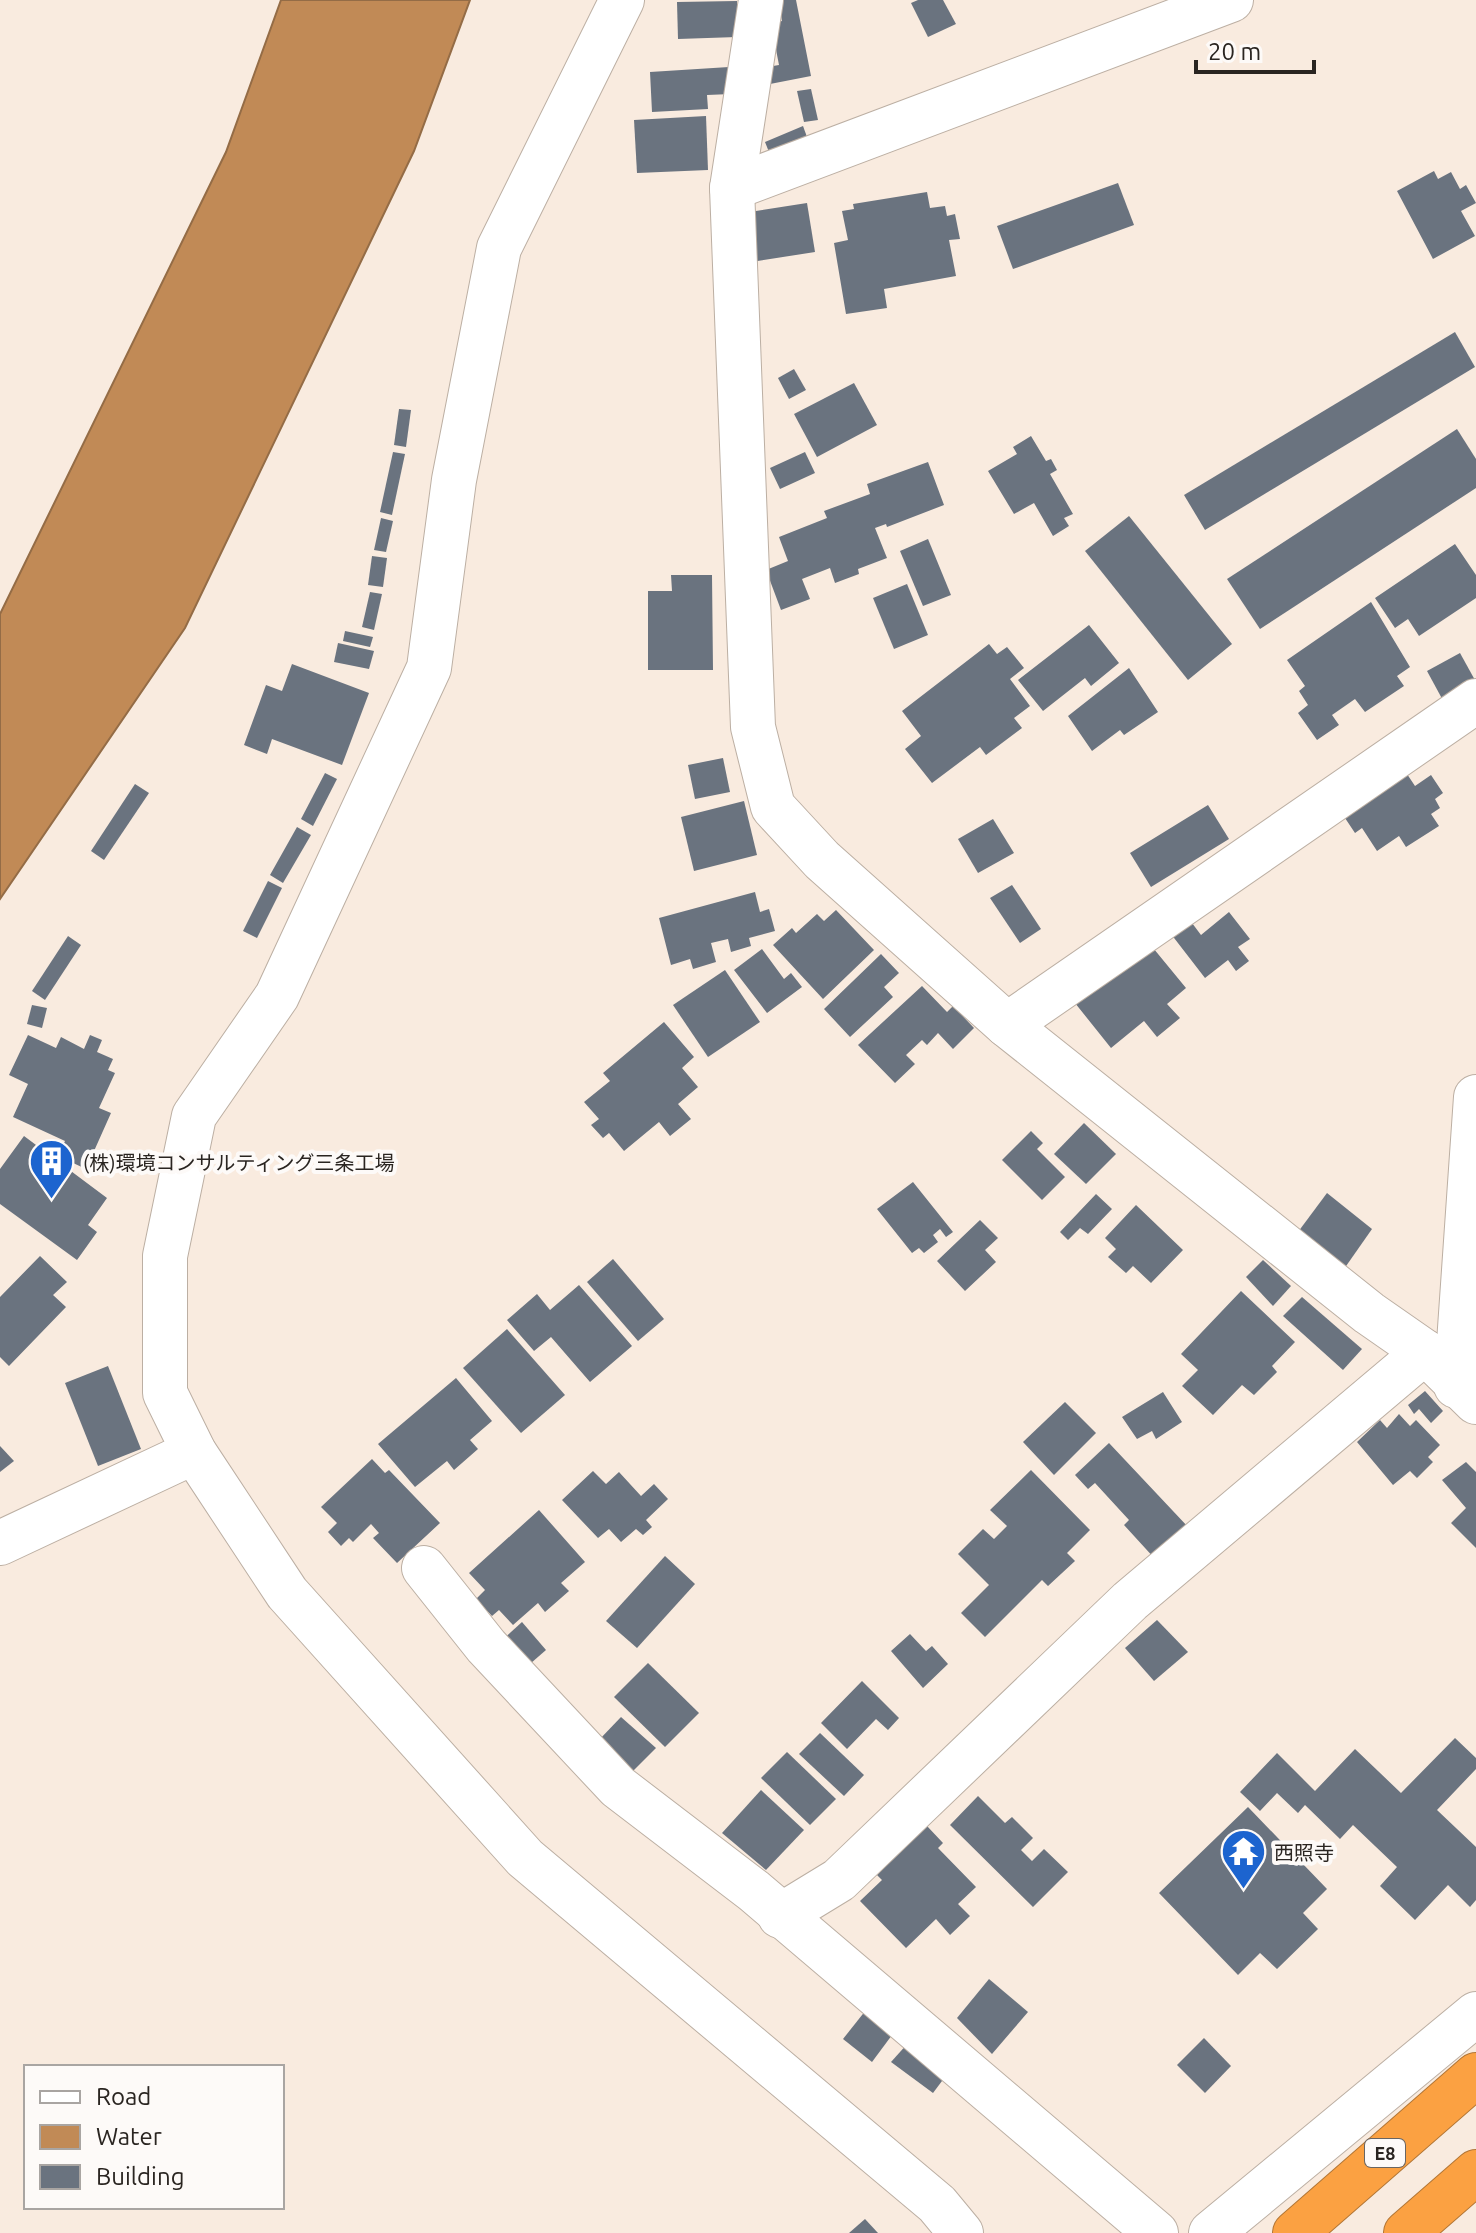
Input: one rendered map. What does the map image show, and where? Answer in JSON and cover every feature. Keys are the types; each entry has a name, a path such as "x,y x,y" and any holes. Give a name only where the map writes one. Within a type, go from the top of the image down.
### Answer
{"highway":[{"name":"E8","path":"1295,2233 1476,2075"},
{"path":"1406,2233 1476,2172"}],"street":[{"path":"622,0 499,248 454,480 429,668 277,996 194,1116 165,1256 165,1393 194,1452 287,1593 525,1858 937,2204 961,2233"},
{"path":"761,0 732,188 753,727 773,807 822,860 1007,1025 1369,1313 1425,1352 1466,1394"},
{"path":"732,188 1231,0"},
{"path":"1007,1025 1476,701"},
{"path":"1466,1394 1476,1097"},
{"path":"780,1916 839,1880 1130,1601 1425,1352"},
{"path":"0,1543 194,1452"},
{"path":"424,1568 486,1646 618,1787 754,1891 1156,2233"},
{"path":"1211,2233 1476,2014"}],"water":[{"path":"281,0 470,0 414,151 185,628 0,899 0,614 226,152"}],"building":[{"path":"778,0 796,0 811,76 770,84 767,67 779,65 771,24 782,21"},
{"path":"943,0 956,24 928,37 911,3"},
{"path":"737,1 737,37 678,39 677,2"},
{"path":"729,67 731,94 707,95 708,109 652,112 650,72"},
{"path":"811,89 818,120 804,122 797,91"},
{"path":"706,116 708,170 637,173 634,120"},
{"path":"803,126 807,137 769,152 765,142"},
{"path":"1434,171 1438,179 1451,172 1460,189 1466,185 1476,203 1461,211 1475,236 1433,259 1397,191"},
{"path":"1118,183 1134,225 1013,269 997,226"},
{"path":"927,192 930,208 945,206 947,216 955,214 960,239 949,240 956,276 884,289 887,308 846,314 834,243 848,240 842,211 854,209 853,204"},
{"path":"807,203 815,252 751,262 743,213"},
{"path":"1455,332 1475,367 1205,530 1184,495"},
{"path":"794,369 806,390 789,399 778,378"},
{"path":"854,383 877,425 817,457 794,414"},
{"path":"399,409 411,410 406,447 394,445"},
{"path":"1457,429 1476,459 1476,488 1260,629 1227,579"},
{"path":"1031,436 1046,461 1051,459 1057,470 1050,474 1073,514 1064,518 1069,526 1053,536 1034,503 1014,514 988,471 1017,454 1013,447"},
{"path":"393,452 405,454 392,515 380,512"},
{"path":"805,452 815,473 780,489 770,468"},
{"path":"928,462 944,505 887,527 886,524 875,528 887,558 858,569 859,574 835,583 830,568 802,579 810,599 781,610 766,570 788,561 779,537 827,518 824,511 870,494 867,484"},
{"path":"1129,516 1232,644 1188,680 1085,551"},
{"path":"381,518 393,521 386,552 374,550"},
{"path":"928,539 951,595 923,606 900,551"},
{"path":"1455,544 1476,575 1476,598 1419,636 1408,619 1395,628 1375,598"},
{"path":"372,556 387,558 383,587 368,585"},
{"path":"671,575 712,575 713,670 648,670 648,591 672,591"},
{"path":"907,584 928,635 894,649 873,598"},
{"path":"370,592 382,594 374,630 362,627"},
{"path":"1371,602 1410,667 1397,676 1404,686 1365,712 1355,699 1332,715 1339,725 1317,740 1298,713 1308,705 1299,691 1305,686 1287,660"},
{"path":"1089,625 1119,663 1091,686 1085,678 1043,711 1018,680"},
{"path":"345,631 373,637 370,647 343,641"},
{"path":"338,643 374,651 369,669 334,662"},
{"path":"989,644 997,654 1007,647 1024,668 1010,679 1030,706 1014,718 1022,728 986,755 980,747 932,783 905,749 921,736 902,711"},
{"path":"1460,653 1476,682 1446,706 1427,671"},
{"path":"292,664 369,693 342,765 272,739 267,754 244,745 266,685 282,691"},
{"path":"1129,668 1158,712 1124,735 1120,730 1092,751 1068,716"},
{"path":"723,758 730,792 695,799 688,765"},
{"path":"1405,771 1415,786 1431,775 1443,793 1435,799 1440,808 1431,814 1439,826 1406,847 1399,836 1377,851 1362,828 1355,833 1341,812"},
{"path":"325,773 337,779 313,826 301,819"},
{"path":"135,784 149,793 104,860 91,851"},
{"path":"744,801 757,855 694,871 681,817"},
{"path":"1208,805 1229,839 1151,887 1130,853"},
{"path":"993,819 1014,853 978,873 958,839"},
{"path":"297,827 311,835 283,883 270,875"},
{"path":"268,881 282,888 257,938 243,931"},
{"path":"1012,885 1041,929 1020,943 990,898"},
{"path":"755,892 760,912 769,909 775,931 749,938 751,946 731,952 728,939 711,943 716,962 693,969 690,959 671,965 659,918"},
{"path":"836,910 874,950 823,999 773,945 792,928 796,933 817,914 824,921"},
{"path":"1229,912 1250,939 1238,947 1249,961 1236,971 1228,960 1205,978 1171,934 1189,919 1201,935"},
{"path":"68,936 81,945 45,1000 32,991"},
{"path":"1149,943 1186,988 1167,1004 1180,1018 1157,1037 1144,1021 1111,1048 1075,1003"},
{"path":"762,949 784,979 791,973 802,987 767,1013 734,970"},
{"path":"881,954 899,973 884,987 893,997 850,1037 824,1009"},
{"path":"725,970 760,1022 708,1057 673,1005"},
{"path":"922,986 947,1012 953,1006 974,1028 953,1049 938,1033 927,1045 922,1040 906,1055 915,1064 895,1083 858,1045"},
{"path":"32,1005 47,1008 42,1028 27,1024"},
{"path":"664,1022 694,1057 682,1068 698,1087 678,1104 691,1119 670,1136 659,1122 624,1151 609,1133 603,1138 591,1125 599,1119 584,1102 610,1081 603,1073"},
{"path":"28,1035 56,1048 61,1037 84,1049 90,1035 102,1040 97,1052 113,1059 108,1070 115,1073 99,1108 111,1113 86,1169 58,1156 65,1141 13,1117 28,1084 9,1075"},
{"path":"1084,1123 1116,1154 1086,1184 1054,1154"},
{"path":"1031,1131 1043,1143 1037,1149 1065,1177 1042,1200 1002,1160"},
{"name":"(株)環境コンサルティング三条工場","path":"24,1136 107,1198 88,1225 97,1232 77,1260 0,1204 0,1169"},
{"path":"913,1182 953,1232 946,1237 940,1229 933,1235 938,1242 924,1253 919,1248 912,1253 877,1209"},
{"path":"1327,1193 1372,1229 1344,1269 1298,1232"},
{"path":"1096,1194 1112,1209 1088,1234 1080,1228 1068,1240 1060,1232"},
{"path":"1136,1205 1183,1250 1151,1283 1133,1266 1126,1273 1108,1257 1116,1249 1105,1238"},
{"path":"980,1220 998,1238 985,1250 996,1262 965,1291 937,1261"},
{"path":"40,1256 67,1282 53,1295 66,1307 9,1366 0,1357 0,1297"},
{"path":"613,1259 664,1319 638,1341 587,1282"},
{"path":"1263,1260 1291,1286 1273,1306 1246,1277"},
{"path":"579,1285 632,1346 590,1382 551,1337 534,1351 507,1320 537,1294 550,1310"},
{"path":"1241,1291 1295,1342 1272,1366 1277,1372 1254,1395 1242,1385 1213,1415 1182,1386 1198,1370 1181,1354"},
{"path":"1302,1297 1362,1349 1343,1370 1283,1316"},
{"path":"507,1329 565,1395 521,1433 463,1368"},
{"path":"108,1366 141,1449 98,1466 65,1383"},
{"path":"456,1378 492,1421 470,1440 478,1449 454,1470 447,1461 415,1487 378,1444"},
{"path":"1425,1391 1443,1411 1431,1423 1419,1409 1414,1414 1408,1405"},
{"path":"1163,1392 1182,1422 1156,1439 1152,1431 1137,1439 1122,1417"},
{"path":"1065,1402 1096,1433 1054,1475 1023,1442"},
{"path":"1399,1414 1410,1426 1416,1420 1440,1445 1428,1457 1433,1462 1417,1478 1410,1471 1393,1485 1357,1442 1380,1420 1387,1428"},
{"path":"1109,1443 1189,1528 1156,1560 1124,1525 1129,1520 1095,1483 1088,1489 1075,1475"},
{"path":"0,1446 14,1461 0,1472"},
{"path":"372,1459 385,1473 389,1470 440,1523 397,1563 373,1538 379,1533 371,1524 353,1542 349,1538 341,1546 328,1532 337,1523 321,1507"},
{"path":"1466,1462 1476,1472 1476,1548 1451,1523 1466,1508 1442,1480"},
{"path":"1031,1470 1090,1530 1067,1553 1075,1561 1048,1586 1042,1580 985,1637 961,1613 989,1585 958,1554 983,1529 994,1539 1007,1526 990,1510"},
{"path":"593,1471 606,1484 619,1472 641,1496 654,1484 668,1499 646,1520 652,1527 643,1535 636,1529 621,1542 609,1529 598,1538 562,1500"},
{"path":"539,1510 585,1562 561,1583 569,1591 545,1612 538,1603 513,1625 499,1610 492,1616 476,1599 485,1590 469,1573"},
{"path":"665,1556 695,1584 637,1648 606,1621"},
{"path":"1157,1620 1188,1652 1154,1681 1125,1648"},
{"path":"522,1622 546,1650 523,1670 500,1642"},
{"path":"910,1634 926,1651 932,1646 948,1664 923,1688 891,1651"},
{"path":"648,1663 699,1713 665,1747 614,1697"},
{"path":"862,1681 899,1718 888,1730 876,1719 847,1749 821,1723"},
{"path":"621,1717 656,1748 632,1772 598,1741"},
{"path":"820,1733 864,1775 844,1796 799,1754"},
{"path":"1455,1738 1476,1758 1476,1769 1437,1810 1476,1847 1476,1900 1470,1907 1448,1885 1415,1920 1380,1886 1397,1867 1353,1825 1340,1839 1305,1805 1298,1813 1277,1793 1260,1811 1240,1792 1277,1753 1315,1791 1355,1749 1401,1793"},
{"path":"787,1752 836,1799 810,1825 761,1778"},
{"path":"761,1790 804,1830 766,1870 722,1833"},
{"path":"978,1796 1005,1823 1012,1817 1033,1838 1021,1850 1032,1861 1044,1849 1068,1872 1033,1907 950,1825"},
{"name":"西照寺","path":"1248,1807 1327,1889 1303,1913 1318,1929 1277,1969 1260,1953 1238,1975 1159,1893"},
{"path":"927,1826 943,1843 938,1848 976,1887 958,1904 970,1916 950,1935 936,1919 906,1948 860,1901 882,1880 877,1875"},
{"path":"989,1979 1028,2012 992,2054 957,2018"},
{"path":"866,2010 895,2031 872,2062 843,2039"},
{"path":"1204,2038 1231,2066 1205,2093 1177,2065"},
{"path":"909,2042 948,2073 933,2093 891,2062"},
{"path":"865,2219 878,2233 849,2233"}],"place":[{"name":"(株)環境コンサルティング三条工場","path":"52,1201"},
{"name":"西照寺","path":"1243,1891"}]}
